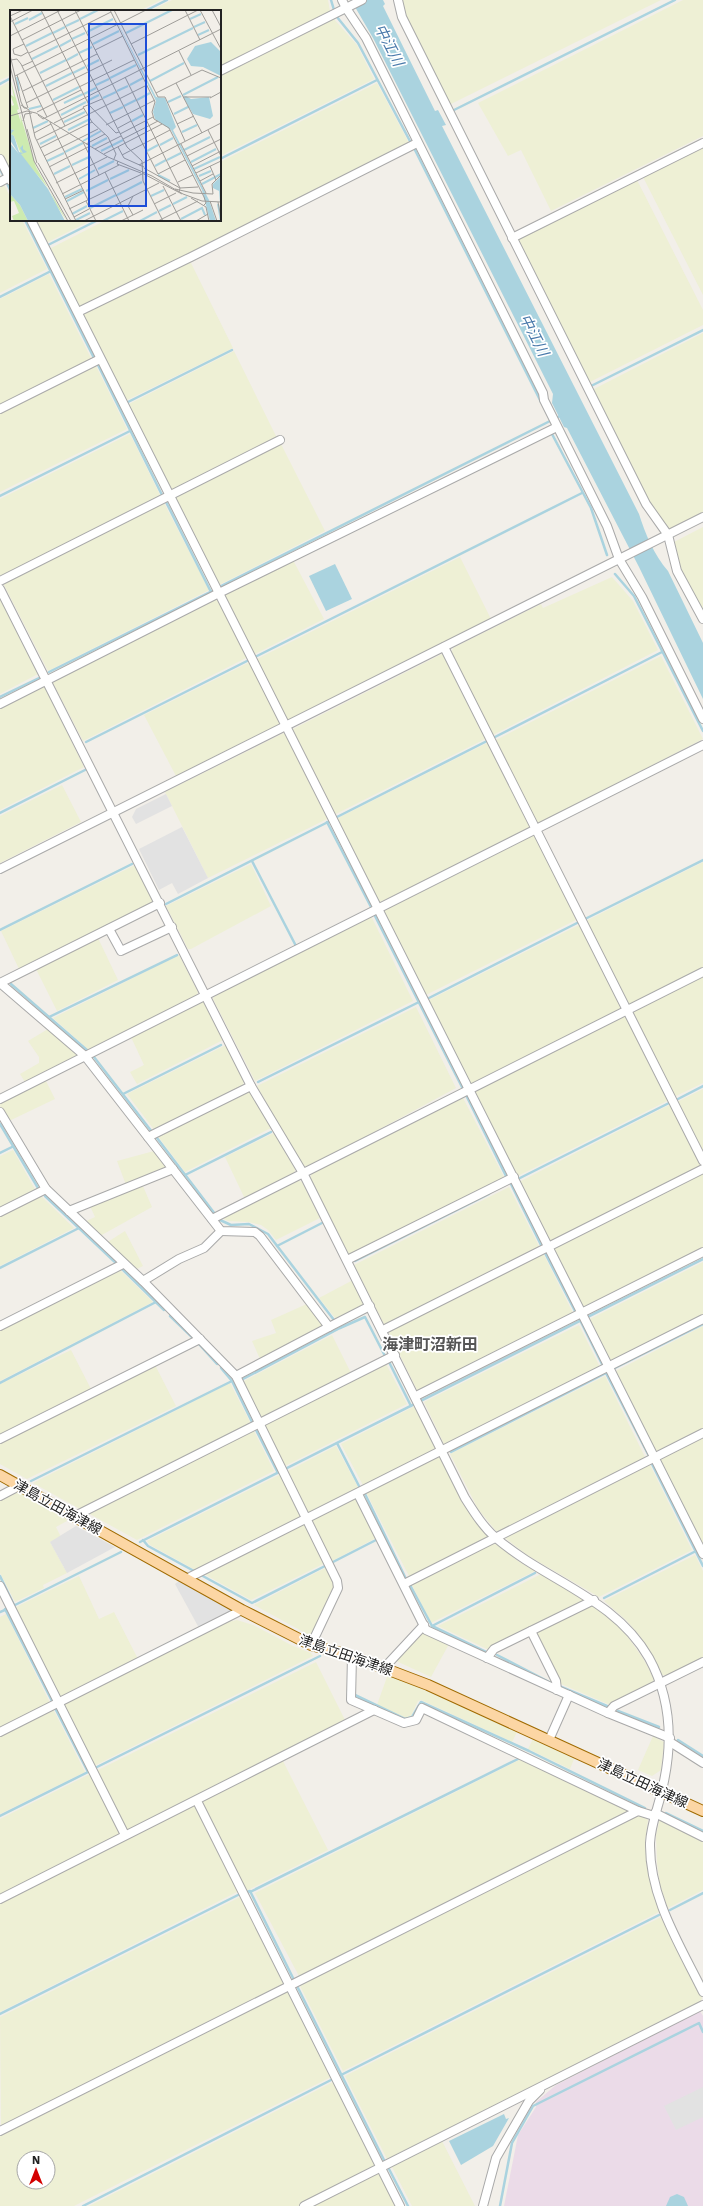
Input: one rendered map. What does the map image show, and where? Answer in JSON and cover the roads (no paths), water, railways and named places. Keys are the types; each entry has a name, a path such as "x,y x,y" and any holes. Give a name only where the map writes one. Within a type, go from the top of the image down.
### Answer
{"main road":[{"name":"津島立田海津線","path":"0,1475 242,1610 311,1645 352,1656 428,1685 703,1811"}],"street":[{"path":"342,0 348,7 366,38 417,143 543,393 544,400 550,414 703,719"},
{"path":"221,70 362,0"},
{"path":"398,0 402,17 646,504 668,535 677,571 703,619"},
{"path":"78,312 191,258 417,143"},
{"path":"512,238 703,143"},
{"path":"0,159 10,178 0,182"},
{"path":"32,221 703,1554"},
{"path":"0,410 100,359"},
{"path":"0,704 219,593 556,426"},
{"path":"0,581 280,440"},
{"path":"0,869 703,517"},
{"path":"0,589 114,811 251,1086 303,1173 469,1504 481,1523 495,1538 520,1556 594,1600 629,1632 649,1658 660,1684 667,1707 670,1740 662,1791 655,1814 650,1843 653,1874 660,1904 703,1992"},
{"path":"444,647 703,1161"},
{"path":"0,1099 703,745"},
{"path":"160,903 0,983 85,1056 221,1231"},
{"path":"109,929 121,951 172,927"},
{"path":"212,1219 703,972"},
{"path":"148,1137 251,1086"},
{"path":"0,1112 46,1189 142,1281 236,1376 337,1581 338,1588 311,1645"},
{"path":"69,1211 173,1169"},
{"path":"383,1330 703,1169"},
{"path":"347,1260 514,1177"},
{"path":"0,1212 46,1189"},
{"path":"142,1281 179,1259 204,1248 221,1231 254,1232 260,1236 329,1327"},
{"path":"417,1400 583,1316 703,1252"},
{"path":"0,1326 123,1264"},
{"path":"236,1376 370,1306"},
{"path":"186,1579 358,1494 442,1450 703,1319"},
{"path":"0,1439 200,1339"},
{"path":"75,1516 395,1355"},
{"path":"404,1584 703,1433"},
{"path":"0,1496 19,1486"},
{"path":"358,1494 426,1630 670,1740 703,1763"},
{"path":"0,1586 125,1835"},
{"path":"487,1658 494,1649 594,1600"},
{"path":"0,1732 242,1610"},
{"path":"384,1668 424,1625"},
{"path":"531,1631 556,1681 557,1690"},
{"path":"352,1656 351,1700 404,1723 416,1720 422,1708 638,1811 655,1814 703,1837"},
{"path":"608,1713 614,1706 703,1662"},
{"path":"549,1740 569,1695"},
{"path":"0,1899 125,1835 197,1801 374,1710"},
{"path":"197,1801 400,2206"},
{"path":"0,2131 638,1811"},
{"path":"304,2206 703,2005"},
{"path":"483,2206 496,2158 529,2101 544,2085"}],"water":[{"name":"中江川","path":"351,0 383,0 385,4 383,6 435,111 438,110 446,125 442,126 639,514 650,544 668,571 703,643 703,699 639,567 567,428 564,427 552,403 553,394 373,38"},
{"path":"335,564 352,599 326,611 309,576"},
{"path":"504,2114 506,2119 509,2118 493,2146 461,2165 449,2141"},
{"path":"677,2194 684,2197 688,2206 666,2206 670,2197"}],"waterway":[{"path":"147,10 167,0"},
{"path":"331,0 334,10"},
{"path":"452,111 675,0"},
{"path":"337,17 358,43 411,143"},
{"path":"0,84 10,79"},
{"path":"221,158 377,80"},
{"path":"414,148 541,402"},
{"path":"0,169 3,175"},
{"path":"7,183 10,190"},
{"path":"26,221 94,358"},
{"path":"48,245 96,221"},
{"path":"0,297 51,271"},
{"path":"589,387 703,330"},
{"path":"126,403 232,350"},
{"path":"98,365 162,495"},
{"path":"219,587 562,415"},
{"path":"0,496 130,431"},
{"path":"552,434 591,508 607,555"},
{"path":"255,657 582,493"},
{"path":"165,500 211,592"},
{"path":"615,574 634,596 703,731"},
{"path":"49,672 214,590"},
{"path":"493,738 662,652"},
{"path":"86,742 249,660"},
{"path":"0,697 39,678"},
{"path":"335,818 487,741"},
{"path":"0,813 85,770"},
{"path":"166,904 330,821"},
{"path":"327,822 371,907"},
{"path":"585,919 703,860"},
{"path":"252,861 296,946"},
{"path":"0,930 132,864"},
{"path":"374,914 463,1089"},
{"path":"427,999 579,922"},
{"path":"49,1017 177,955"},
{"path":"11,984 88,1051"},
{"path":"258,1082 419,1002"},
{"path":"123,1094 221,1045"},
{"path":"94,1057 152,1132"},
{"path":"676,1100 703,1086"},
{"path":"466,1095 507,1178"},
{"path":"518,1179 669,1103"},
{"path":"0,1124 38,1188"},
{"path":"185,1175 271,1132"},
{"path":"157,1138 215,1214"},
{"path":"0,1153 12,1147"},
{"path":"510,1182 542,1247"},
{"path":"355,1261 489,1194"},
{"path":"45,1196 117,1264"},
{"path":"220,1220 231,1225 249,1224 268,1234 334,1320"},
{"path":"277,1246 322,1223"},
{"path":"0,1268 79,1228"},
{"path":"545,1253 575,1311"},
{"path":"140,1542 703,1259"},
{"path":"122,1269 164,1310"},
{"path":"0,1383 156,1302"},
{"path":"170,1316 194,1339"},
{"path":"340,1328 365,1317 385,1356"},
{"path":"580,1320 603,1366"},
{"path":"615,1368 703,1324"},
{"path":"243,1379 340,1328"},
{"path":"198,1343 217,1364"},
{"path":"389,1362 411,1406"},
{"path":"221,1368 232,1381 252,1422"},
{"path":"451,1452 606,1373 649,1456"},
{"path":"31,1481 232,1381"},
{"path":"255,1428 278,1473"},
{"path":"337,1443 360,1488"},
{"path":"652,1464 703,1566"},
{"path":"365,1494 406,1579"},
{"path":"143,1540 148,1546 194,1571"},
{"path":"333,1562 376,1540"},
{"path":"604,1598 696,1551"},
{"path":"13,1606 121,1552"},
{"path":"201,1575 252,1603 325,1566"},
{"path":"432,1626 535,1573"},
{"path":"0,1576 14,1605"},
{"path":"410,1585 432,1626 486,1652"},
{"path":"5,1609 52,1701"},
{"path":"0,1612 7,1609"},
{"path":"497,1655 553,1684"},
{"path":"95,1768 320,1656"},
{"path":"559,1686 607,1706"},
{"path":"355,1695 405,1719 412,1717 421,1702 529,1751 645,1808"},
{"path":"55,1708 88,1772"},
{"path":"618,1711 659,1727"},
{"path":"678,1740 703,1756"},
{"path":"250,1892 520,1758"},
{"path":"0,1816 90,1771"},
{"path":"666,1813 703,1831"},
{"path":"247,1892 250,1891 294,1980"},
{"path":"670,1910 703,1893"},
{"path":"0,2014 240,1894"},
{"path":"341,2075 659,1915"},
{"path":"298,1988 384,2160"},
{"path":"500,2206 512,2143 533,2106 699,2023 703,2032"},
{"path":"83,2206 333,2079"},
{"path":"389,2169 408,2206"}],"district":[{"name":"海津町沼新田","path":"430,1344"}]}
